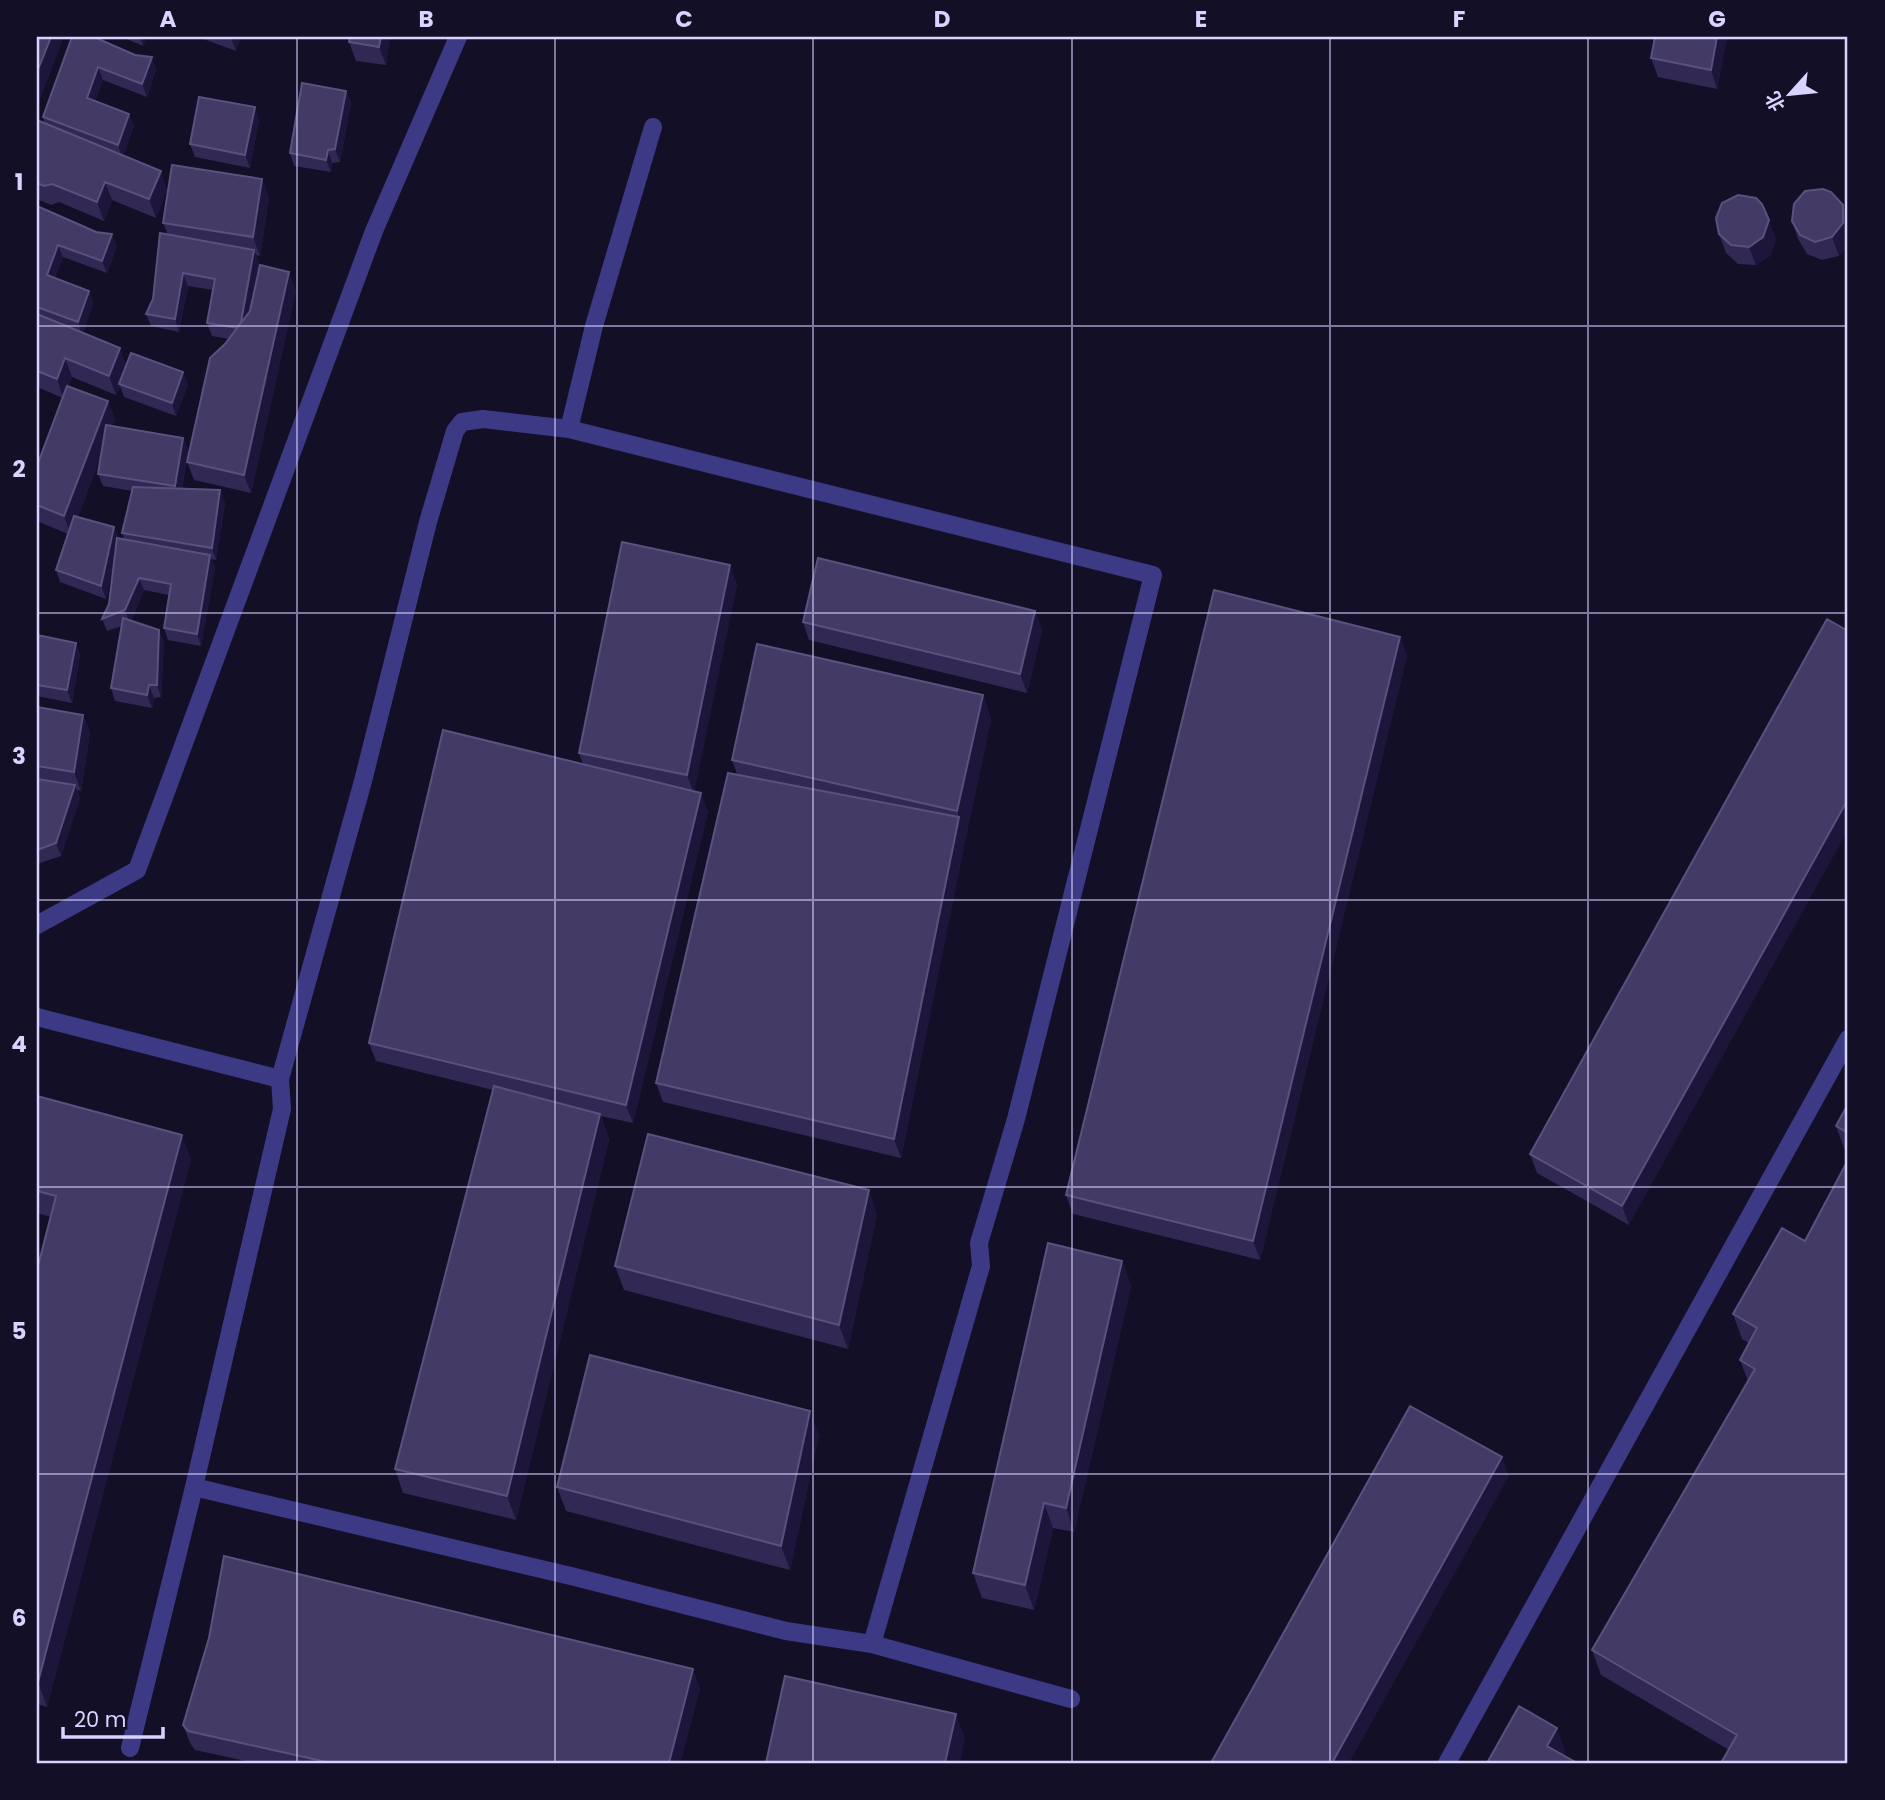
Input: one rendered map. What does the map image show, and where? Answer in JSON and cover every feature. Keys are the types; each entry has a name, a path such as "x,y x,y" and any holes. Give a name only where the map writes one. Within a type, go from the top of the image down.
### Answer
{"lane":[{"path":"37,925 137,870 374,231 458,37"},
{"path":"569,429 594,327 653,127"},
{"path":"130,1748 282,1109 280,1079 363,780 428,522 455,431 462,422 483,419 569,429 1153,576 1016,1119 979,1243 981,1266 872,1644"},
{"path":"37,1017 280,1079"},
{"path":"1447,1763 1848,1039"},
{"path":"194,1487 575,1577 786,1631 872,1644 1071,1699"}],"building":[{"path":"37,37 51,37 37,72"},
{"path":"72,37 94,37 135,55 152,57 142,84 98,67 87,98 129,114 118,145 43,117"},
{"path":"350,37 381,37 379,47 349,42"},
{"path":"1655,37 1717,37 1711,70 1651,58"},
{"path":"302,83 346,91 335,149 328,150 326,160 290,153"},
{"path":"199,97 255,107 245,155 190,144"},
{"path":"37,120 161,171 149,199 105,182 97,202 52,184 44,186 37,183"},
{"path":"172,165 262,179 253,237 163,223"},
{"path":"1823,189 1831,192 1843,205 1843,223 1832,237 1815,242 1800,235 1792,221 1794,204 1805,191"},
{"path":"1738,195 1756,198 1762,204 1769,220 1763,237 1749,247 1731,245 1719,234 1716,218 1722,203"},
{"path":"37,206 96,232 112,234 102,261 58,245 47,275 89,291 78,322 37,307"},
{"path":"160,233 254,250 241,322 237,328 207,323 215,279 183,273 175,319 146,314 153,299"},
{"path":"260,265 289,272 244,475 187,462 210,358 225,344 250,311"},
{"path":"37,314 120,348 109,376 65,358 57,379 37,371"},
{"path":"131,353 183,372 172,403 119,384"},
{"path":"67,386 108,401 64,516 37,505 37,466"},
{"path":"106,425 183,438 175,486 98,474"},
{"path":"133,487 220,490 212,548 122,533"},
{"path":"74,516 114,527 101,586 56,570"},
{"path":"117,538 210,555 197,634 164,628 171,584 139,578 125,610 102,619 109,604"},
{"path":"622,542 730,565 687,775 579,753"},
{"path":"818,558 1035,611 1020,674 803,622"},
{"path":"1214,590 1400,637 1253,1241 1066,1195"},
{"path":"123,618 159,630 157,685 149,685 147,695 111,688"},
{"path":"1827,619 1848,631 1848,799 1622,1206 1530,1154"},
{"path":"37,635 76,643 67,690 37,685"},
{"path":"757,644 983,695 957,811 732,760"},
{"path":"37,707 83,715 74,772 37,766"},
{"path":"443,730 701,793 626,1105 369,1043"},
{"path":"728,773 959,817 894,1139 656,1083"},
{"path":"37,779 75,785 56,843 37,850"},
{"path":"494,1086 600,1114 507,1496 395,1469"},
{"path":"37,1096 182,1135 38,1682 37,1270 56,1196 37,1191"},
{"path":"1848,1104 1848,1133 1836,1126"},
{"path":"648,1134 869,1190 839,1325 615,1266"},
{"path":"1848,1160 1848,1763 1721,1763 1737,1735 1592,1650 1755,1369 1740,1360 1757,1328 1733,1314 1782,1228 1805,1241"},
{"path":"1048,1243 1122,1261 1066,1508 1044,1503 1025,1585 973,1573"},
{"path":"590,1355 810,1411 781,1546 557,1487"},
{"path":"1410,1406 1502,1457 1332,1763 1211,1763"},
{"path":"224,1556 693,1669 669,1763 331,1763 188,1731 183,1725 209,1638"},
{"path":"785,1676 956,1714 945,1763 766,1763"},
{"path":"1519,1706 1557,1728 1547,1746 1577,1763 1487,1763"}]}
